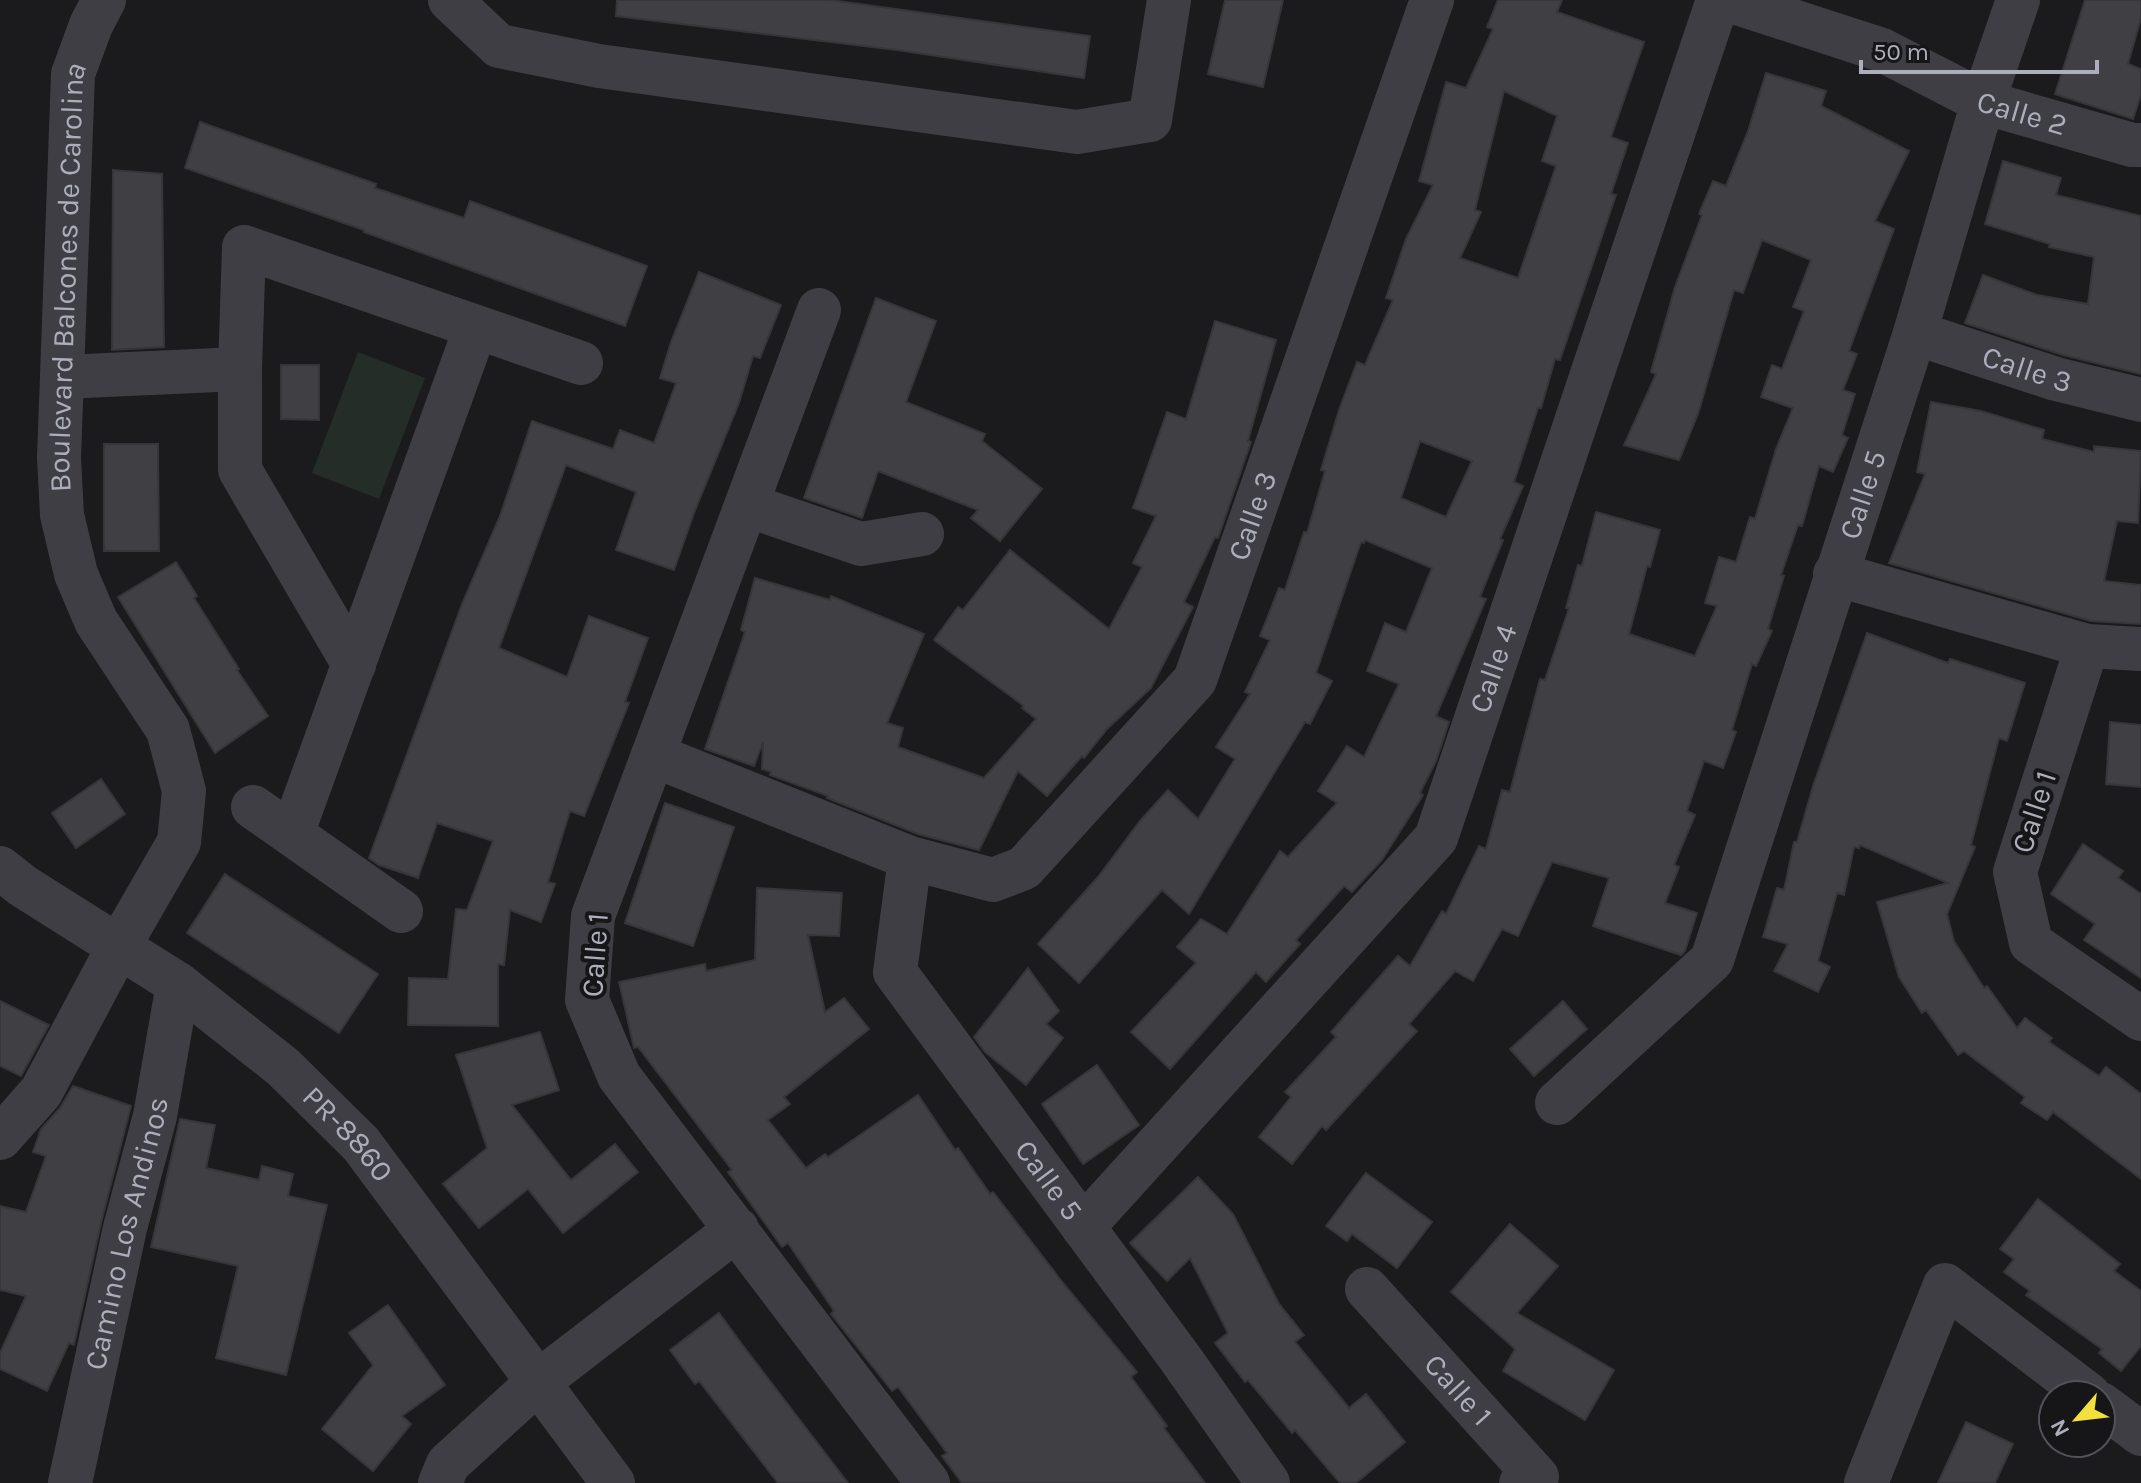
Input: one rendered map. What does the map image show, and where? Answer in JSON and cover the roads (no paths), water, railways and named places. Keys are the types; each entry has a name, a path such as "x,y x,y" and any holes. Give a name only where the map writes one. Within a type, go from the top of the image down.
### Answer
{"street":[{"name":"Boulevard Balcones de Carolina","path":"0,1138 41,1092 179,842 184,791 168,730 96,621 76,574 62,515 59,458 73,74 104,0"},
{"path":"450,0 499,46 599,66 1077,132 1150,120 1169,0"},
{"name":"Calle 3","path":"653,755 910,858 993,880 1024,868 1195,680 1432,0"},
{"name":"Calle 4","path":"1083,1227 1436,838 1718,0"},
{"name":"Calle 2","path":"1728,0 1882,50 1983,102 2063,127 2141,145"},
{"name":"Calle 5","path":"1557,1103 1712,960 1915,333 1983,102 2018,0"},
{"path":"354,665 240,470 244,247 581,363"},
{"name":"Calle 1","path":"819,310 593,916 587,1000 619,1076 928,1483"},
{"path":"292,834 476,327"},
{"name":"Calle 3","path":"1915,333 2056,379 2141,400"},
{"path":"62,377 240,369"},
{"path":"747,505 861,544 922,534"},
{"path":"1835,574 2087,646 2141,649"},
{"name":"Calle 1","path":"2087,646 2015,872 2031,943 2141,1019"},
{"path":"253,807 401,911"},
{"name":"Calle 5","path":"910,858 895,972 1180,1358 1268,1483"},
{"name":"PR-8860","path":"0,868 23,886 178,984 283,1067 361,1144 613,1483"},
{"name":"Camino Los Andinos","path":"70,1483 125,1228 155,1116 178,984"},
{"path":"440,1483 448,1464 538,1382 737,1229"},
{"path":"1866,1483 1945,1285 2068,1379"},
{"name":"Calle 1","path":"1367,1289 1537,1477 1521,1483"},
{"path":"2117,1416 2141,1434"}]}
